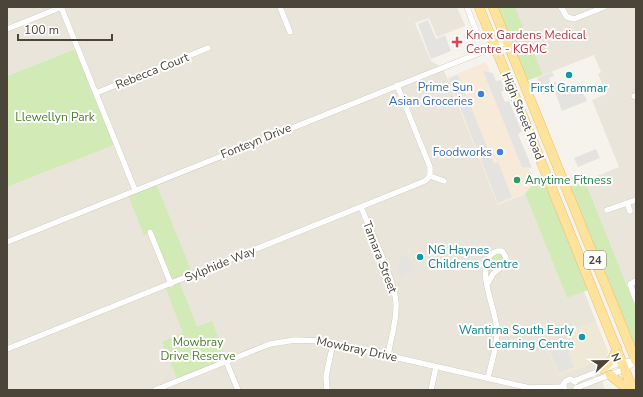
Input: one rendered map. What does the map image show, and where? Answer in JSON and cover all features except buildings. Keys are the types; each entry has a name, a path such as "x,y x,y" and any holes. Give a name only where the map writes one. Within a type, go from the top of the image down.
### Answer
{"main road":[{"name":"High Street Road","path":"479,7 633,390"},
{"name":"High Street Road","path":"493,7 636,361"},
{"path":"549,181 554,158"},
{"path":"617,348 606,372 629,390"}],"street":[{"path":"7,29 62,7 135,190"},
{"path":"280,7 290,32"},
{"path":"466,7 477,34"},
{"path":"561,7 567,17 574,18 604,7"},
{"path":"470,16 484,21"},
{"name":"Fonteyn Drive","path":"7,242 507,42"},
{"name":"Rebecca Court","path":"96,93 208,48"},
{"path":"397,85 430,167 430,176 444,181"},
{"name":"Sylphide Way","path":"7,349 425,181 430,176"},
{"path":"607,210 636,200"},
{"path":"627,203 630,211"},
{"name":"Tamara Street","path":"361,207 392,284 395,298 396,314 388,355"},
{"path":"150,232 171,284"},
{"path":"488,283 495,272 506,263 506,258 502,251 496,251 490,256 486,270 488,283 497,334 488,378"},
{"path":"636,281 630,284 636,300"},
{"name":"Mowbray Drive","path":"155,390 226,361 278,342 310,340 333,343 388,355 530,388 564,389 566,381 574,381 606,372 636,361"},
{"path":"327,390 326,376 333,343"},
{"path":"226,361 238,390"},
{"name":"Mowbray Drive","path":"574,381 576,389 606,372 624,366"},
{"path":"430,390 436,367"}],"shaded area":[{"path":"7,7 457,7 465,26 437,37 429,18 415,23 431,61 443,68 498,205 525,194 567,298 584,291 608,352 605,358 603,385 605,390 7,390 7,187 117,144 78,48 7,76"},
{"path":"515,7 636,7 636,308 585,181 619,167 592,100 606,94 598,74 601,72 594,55 543,75"},
{"path":"428,20 436,39 445,35 451,51 431,59 418,24"},
{"path":"486,62 534,182 525,194 498,205 447,78"},
{"path":"483,71 493,73 496,81 501,80 505,90 501,92 505,102 509,101 522,132 518,134 532,168 522,167"},
{"path":"552,72 554,76 549,78 551,83 556,82 559,89 543,95 537,78"},
{"path":"458,75 494,164 498,162 512,197 498,203 449,79"},
{"path":"579,83 587,101 562,111 555,92"},
{"path":"596,149 600,158 578,167 574,158"},
{"path":"402,255 408,256 415,272 406,273 402,278 397,267"},
{"path":"595,321 608,352 605,358 558,377 544,341"},
{"path":"565,334 569,349 567,350 574,367 559,373 546,342"}],"green space":[{"path":"493,7 515,7 543,75 523,82"},
{"name":"Llewellyn Park","path":"78,48 117,144 7,187 7,76"},
{"path":"547,177 593,288 567,298 525,194 534,182"},
{"name":"Mowbray Drive Reserve","path":"155,181 193,275 179,281 197,327 212,321 227,361 178,381 162,342 183,333 165,286 170,284 149,232 144,235 127,193"},
{"path":"585,181 636,308 636,361 566,188"},
{"path":"499,250 507,261 493,274 486,277 490,257"}],"place":[{"name":"Knox Gardens Medical Centre - KGMC","path":"457,42"},
{"name":"First Grammar","path":"569,75"},
{"name":"Prime Sun Asian Groceries","path":"481,94"},
{"name":"Foodworks","path":"500,152"},
{"name":"Anytime Fitness","path":"517,180"},
{"name":"NG Haynes Childrens Centre","path":"420,257"},
{"name":"Wantirna South Early Learning Centre","path":"582,337"}]}
